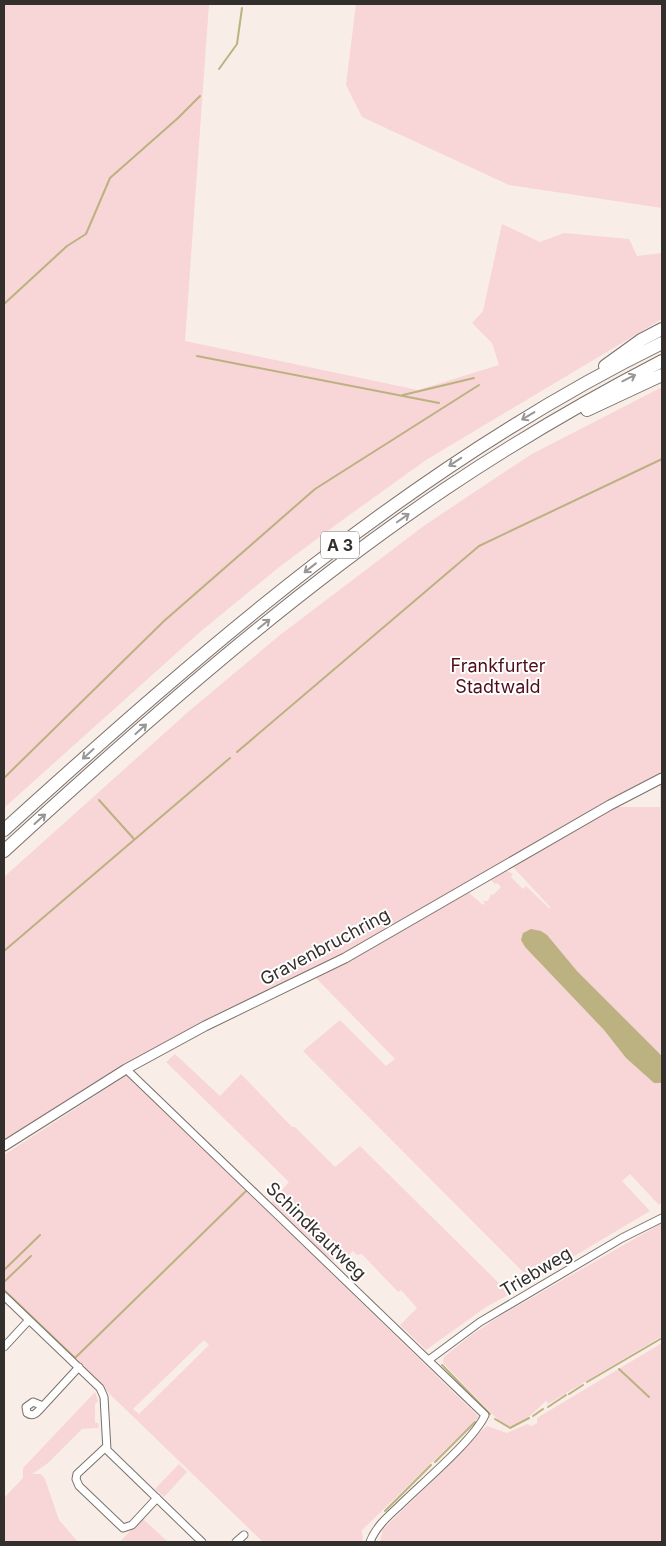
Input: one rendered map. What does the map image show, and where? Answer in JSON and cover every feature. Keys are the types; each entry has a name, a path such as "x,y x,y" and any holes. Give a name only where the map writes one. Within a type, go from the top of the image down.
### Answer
{"highway":[{"path":"560,397 641,340 662,329"},
{"name":"A 3","path":"4,830 190,664 350,537 441,472 560,397 662,343"},
{"name":"A 3","path":"4,852 181,693 306,590 418,507 526,437 596,396 662,361"},
{"path":"526,437 574,417 662,375"},
{"path":"640,385 662,379"}],"street":[{"name":"Gravenbruchring","path":"4,1146 126,1069 220,1019 345,958 610,805 662,778"},
{"name":"Schindkautweg","path":"126,1069 430,1359 485,1414 482,1423 380,1524 370,1542"},
{"name":"Triebweg","path":"430,1359 480,1322 622,1238 662,1218"},
{"path":"4,1296 79,1367 103,1393 106,1448 202,1542"},
{"path":"4,1347 29,1320"},
{"path":"43,1406 79,1367"},
{"path":"106,1448 77,1474 76,1479 79,1486 123,1528 132,1524 157,1498"},
{"path":"236,1542 244,1534"}],"green space":[{"path":"4,4 209,4 185,341 418,390 499,365 492,343 472,323 483,311 502,224 540,242 564,233 629,239 637,256 662,253 662,319 426,460 337,524 278,568 200,632 4,808"},
{"path":"356,4 662,4 662,208 509,185 362,117 346,85"},
{"name":"Frankfurter Stadtwald","path":"662,387 662,776 597,809 319,968 226,1013 4,1142 4,877 188,712 280,635 425,525 530,455"},
{"path":"662,781 662,1056 577,971 542,931 526,931 521,939 525,947 604,1030 626,1058 654,1083 662,1083 662,1202 659,1205 630,1174 622,1181 650,1211 532,1281 303,1051 340,1020 386,1066 395,1059 316,978 370,950 467,891 483,905 485,903 483,901 488,901 491,894 493,895 501,887 490,879 506,870 513,874 511,877 523,889 526,886 551,908 512,866 612,807 660,807 660,782"},
{"path":"175,1054 220,1096 241,1074 292,1127 295,1127 335,1167 360,1146 510,1294 486,1307 426,1350 400,1325 417,1308 401,1290 398,1292 362,1254 357,1255 353,1251 346,1258 341,1254 333,1261 329,1257 326,1259 270,1204 289,1182 166,1062"},
{"path":"127,1075 479,1417 362,1530 363,1542 263,1542 4,1292 4,1155","holes":["204,1340 209,1345 139,1414 133,1409"]},
{"path":"662,1223 662,1336 548,1404 546,1401 531,1415 511,1427 503,1425 443,1363 444,1357 470,1336 500,1316"},
{"path":"662,1343 662,1542 380,1542 383,1529 463,1452 462,1448 487,1426 507,1433 527,1424 532,1426 537,1423 537,1418"},
{"path":"95,1392 98,1401 95,1404 95,1423 98,1423 99,1428 82,1429 48,1463 32,1474 41,1474 45,1479 59,1520 78,1542 4,1542 4,1498 23,1478 23,1468"},
{"path":"179,1464 187,1472 164,1497 155,1489"},
{"path":"142,1518 168,1542 120,1542"}],"shaded area":[{"path":"531,929 541,931 547,935 577,971 662,1056 662,1083 654,1083 626,1058 604,1030 525,947 521,940 523,933"}],"waterway":[{"path":"219,69 237,44 242,8"},
{"path":"4,304 67,246 86,234 110,178 200,96"},
{"path":"197,356 439,403"},
{"path":"403,395 474,378"},
{"path":"4,778 164,621 315,489 479,385"},
{"path":"237,752 479,546 662,459"},
{"path":"4,951 230,758"},
{"path":"99,800 134,839"},
{"path":"4,1290 75,1358 247,1190"},
{"path":"4,1270 40,1235"},
{"path":"4,1282 31,1256"},
{"path":"587,1382 662,1338"},
{"path":"442,1365 490,1414"},
{"path":"619,1369 649,1397"},
{"path":"447,1383 476,1411"},
{"path":"569,1394 583,1385"},
{"path":"548,1407 566,1395"},
{"path":"533,1416 543,1409"},
{"path":"495,1419 510,1428 529,1418"},
{"path":"435,1462 475,1422"},
{"path":"385,1511 431,1465"}]}
